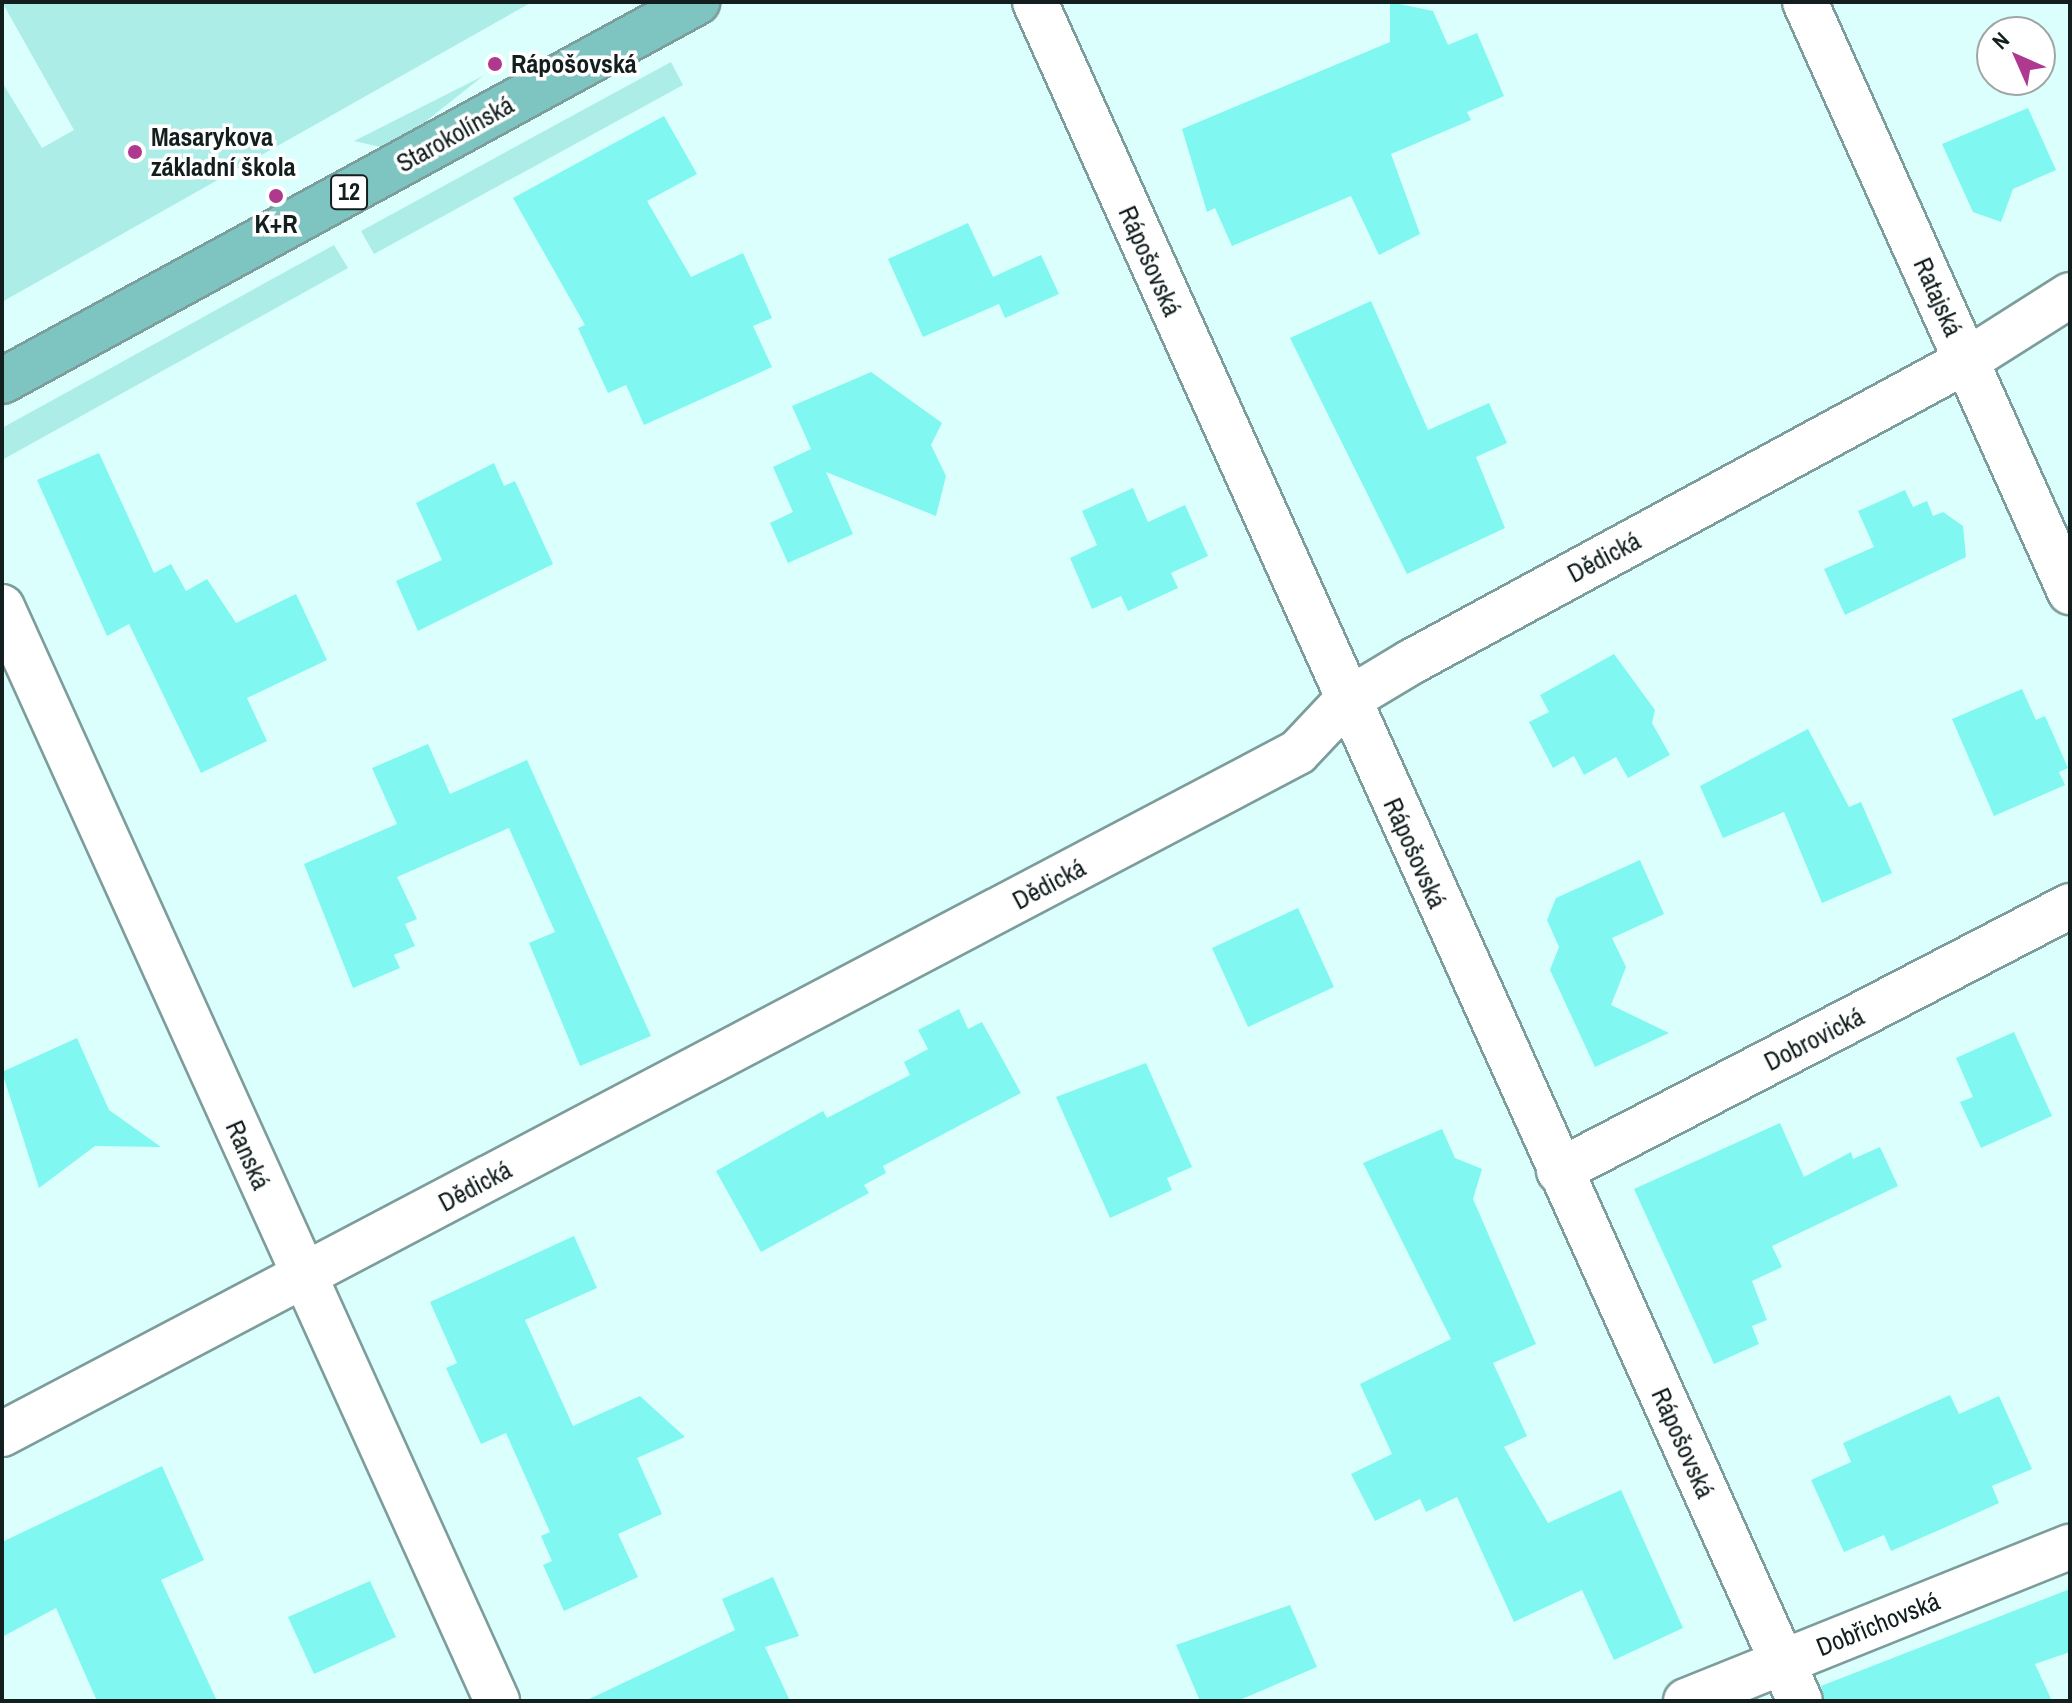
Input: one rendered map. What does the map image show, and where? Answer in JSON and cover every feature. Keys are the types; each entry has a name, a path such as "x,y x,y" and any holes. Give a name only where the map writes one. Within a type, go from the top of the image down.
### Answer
{"main road":[{"name":"Starokolínská","path":"2,381 697,2"}],"street":[{"name":"Rápošovská","path":"1035,2 1346,701 1792,1682"},
{"name":"Ratajská","path":"1805,2 2070,592"},
{"name":"Dědická","path":"2,1434 1298,752 1346,701 1966,361 2070,295"},
{"name":"Ranská","path":"2,607 302,1277 497,1701"},
{"name":"Dobrovická","path":"1559,1171 2070,906"},
{"name":"Dobřichovská","path":"1686,1701 1792,1682 2070,1547"}],"shaded area":[{"name":"Masarykova základní škola","path":"2,2 532,2 2,302 2,82 42,148 74,130"},
{"path":"671,62 683,85 374,254 361,231"},
{"path":"483,76 401,141 385,148 354,141"},
{"path":"334,245 348,268 2,460 2,428"}],"building":[{"path":"1390,2 1433,11 1448,45 1477,33 1504,96 1467,112 1471,120 1391,154 1420,234 1379,255 1351,196 1232,246 1215,208 1207,212 1182,129 1390,42"},
{"path":"2028,108 2056,170 2013,189 2001,222 1973,212 1942,144"},
{"path":"664,116 697,174 647,201 691,277 743,253 772,318 753,326 772,367 644,425 626,385 608,393 578,328 585,325 513,198"},
{"path":"968,223 993,277 1041,255 1059,294 1005,318 999,304 923,337 888,259"},
{"path":"1371,301 1428,430 1489,403 1507,443 1476,457 1505,528 1407,574 1290,338"},
{"path":"871,372 942,423 931,445 946,476 936,516 826,472 853,534 788,563 770,523 793,512 773,467 811,449 792,406"},
{"path":"99,453 154,573 171,564 186,591 207,579 236,623 296,594 327,660 247,698 267,741 201,773 129,624 107,636 37,480"},
{"path":"494,463 504,486 515,481 553,564 418,631 396,581 442,560 416,503"},
{"path":"1133,488 1148,522 1185,505 1208,556 1171,573 1178,588 1128,611 1121,596 1092,609 1070,558 1097,545 1082,511"},
{"path":"1905,490 1913,507 1927,501 1933,516 1943,512 1963,526 1966,557 1845,615 1824,569 1874,547 1858,511"},
{"path":"1614,654 1655,710 1652,723 1670,755 1628,778 1616,757 1584,775 1574,756 1553,768 1529,722 1549,712 1540,695"},
{"path":"2022,689 2036,720 2045,716 2068,768 2059,772 2065,785 1994,816 1952,719"},
{"path":"1808,729 1849,807 1861,802 1892,873 1822,903 1784,812 1723,838 1700,786"},
{"path":"428,744 450,794 527,760 651,1036 580,1066 529,943 555,932 509,828 397,877 417,919 405,924 415,946 394,955 400,968 353,988 304,864 397,824 372,768"},
{"path":"1640,860 1664,914 1612,938 1626,967 1611,1005 1669,1033 1595,1067 1550,970 1559,947 1547,920 1556,898"},
{"path":"1298,908 1334,987 1248,1027 1212,948"},
{"path":"959,1009 968,1029 982,1022 1021,1093 883,1166 886,1173 864,1185 869,1193 761,1252 716,1171 823,1111 827,1118 910,1075 904,1062 928,1049 918,1030"},
{"path":"2014,1032 2052,1116 1981,1148 1960,1102 1973,1097 1956,1058"},
{"path":"77,1038 109,1110 161,1147 95,1146 39,1188 2,1072"},
{"path":"1146,1063 1192,1167 1167,1178 1172,1190 1110,1218 1056,1097"},
{"path":"1780,1123 1804,1177 1851,1152 1853,1159 1880,1147 1898,1186 1772,1246 1782,1267 1752,1281 1767,1320 1752,1326 1759,1344 1714,1364 1634,1189"},
{"path":"1442,1129 1455,1158 1482,1169 1473,1199 1536,1344 1493,1363 1527,1436 1504,1447 1548,1523 1621,1490 1683,1628 1614,1660 1582,1590 1514,1622 1457,1497 1426,1512 1420,1499 1375,1521 1351,1474 1392,1454 1360,1384 1451,1339 1363,1163"},
{"path":"574,1236 597,1288 525,1320 573,1426 640,1396 685,1437 637,1458 662,1514 618,1534 638,1577 564,1611 543,1565 552,1561 541,1536 550,1532 506,1433 481,1444 446,1368 457,1363 430,1302"},
{"path":"1950,1395 1959,1414 1999,1396 2032,1469 1992,1486 1999,1503 1946,1527 1891,1551 1884,1535 1844,1552 1811,1480 1851,1462 1843,1443"},
{"path":"162,1466 204,1560 161,1580 217,1701 97,1701 56,1608 2,1637 2,1542"},
{"path":"773,1577 799,1636 765,1647 790,1701 585,1701 735,1630 722,1599"},
{"path":"370,1581 396,1637 314,1674 288,1617"},
{"path":"2070,1589 2070,1652 2035,1664 2052,1701 1825,1701 1821,1686"},
{"path":"1290,1605 1317,1667 1237,1701 1200,1701 1176,1645"}],"place":[{"name":"Rápošovská","path":"495,64"},
{"name":"Masarykova základní škola","path":"135,152"},
{"name":"K+R","path":"276,196"}]}
